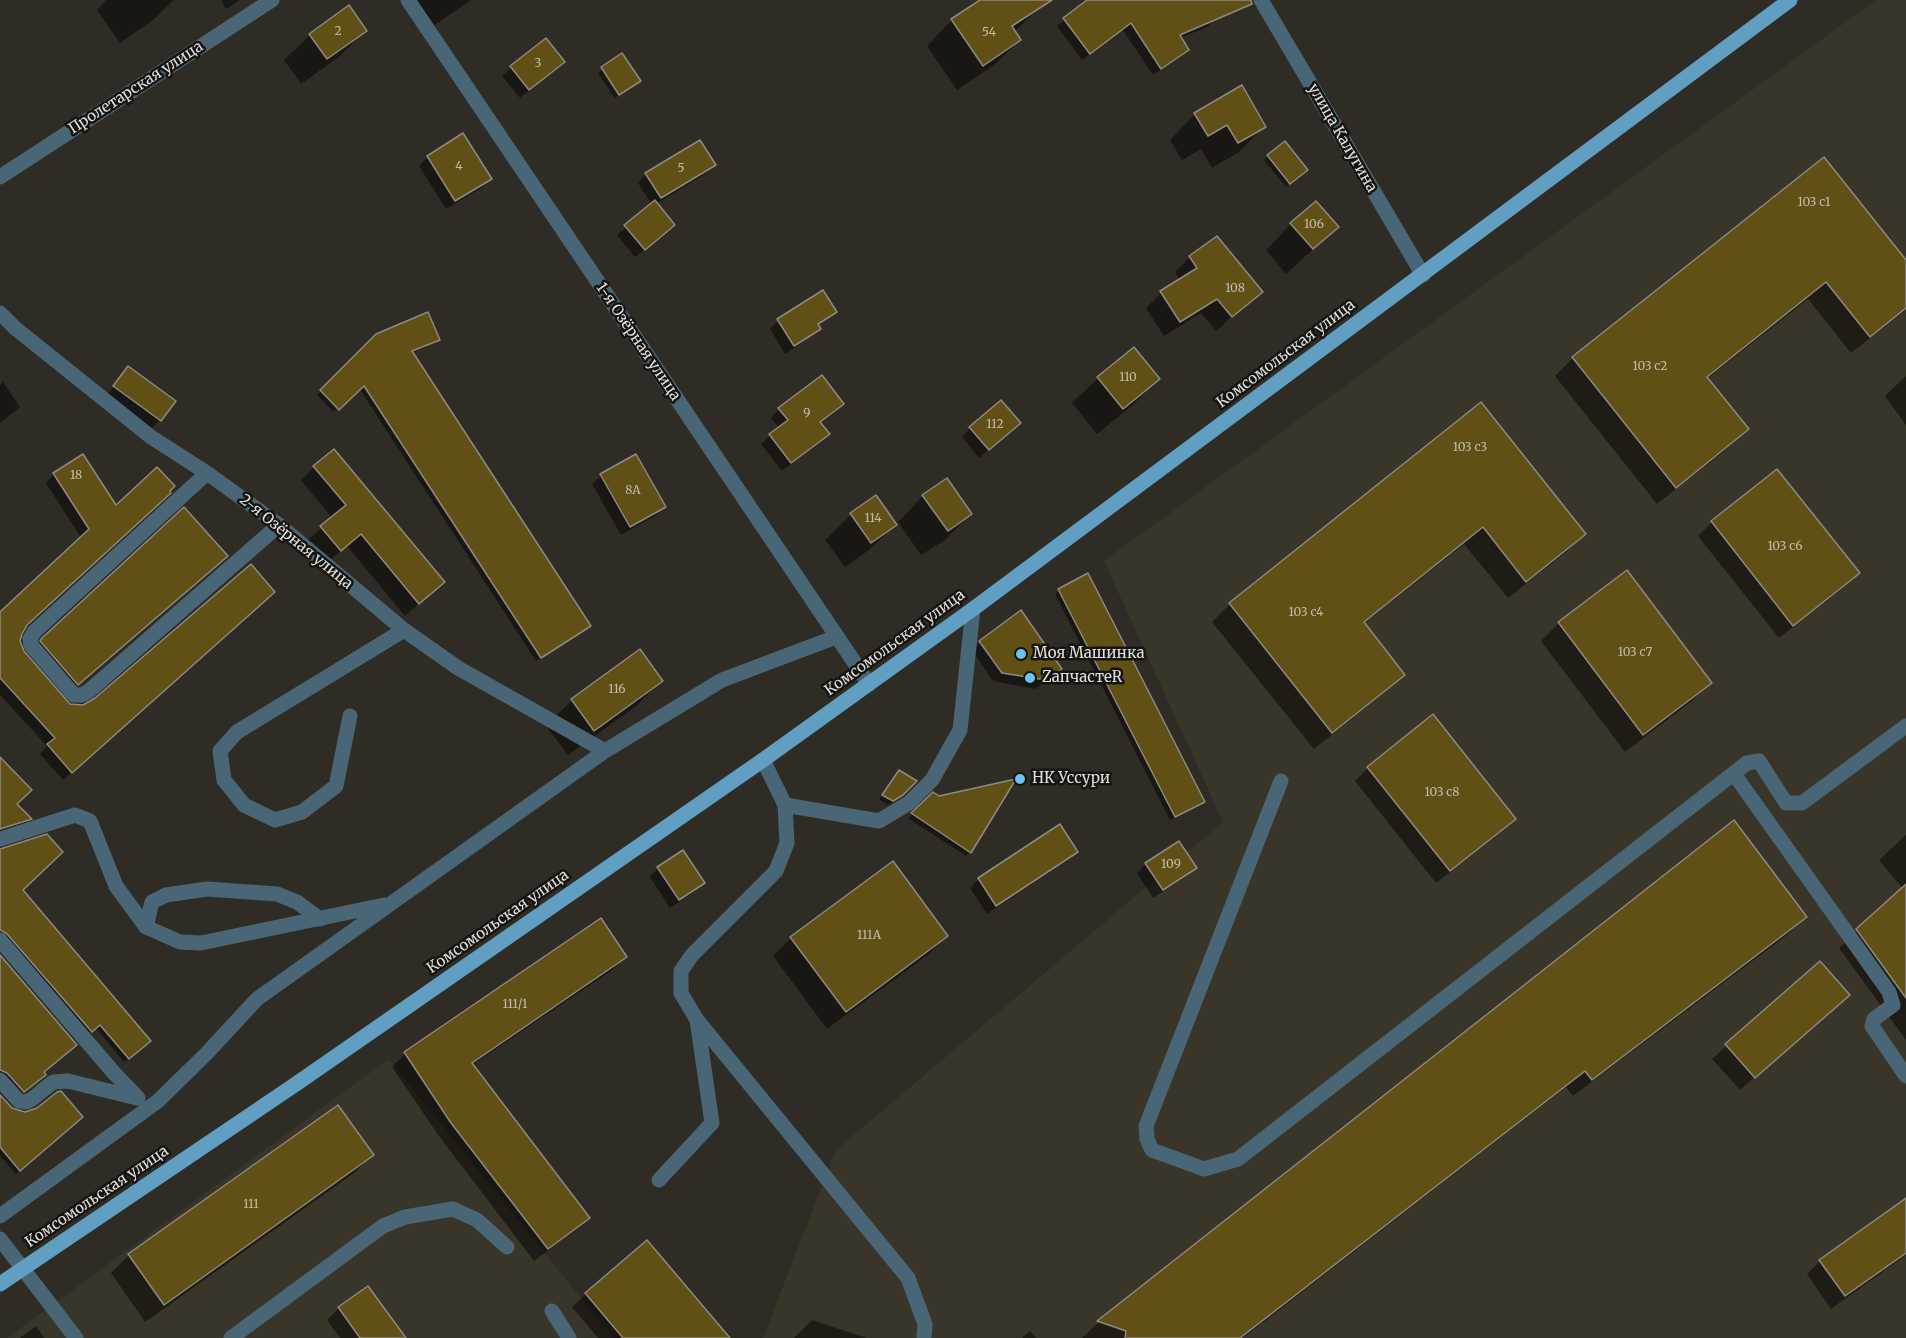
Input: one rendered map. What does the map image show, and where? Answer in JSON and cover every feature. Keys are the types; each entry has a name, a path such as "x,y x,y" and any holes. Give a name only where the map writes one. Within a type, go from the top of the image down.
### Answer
{"main road":[{"name":"Комсомольская улица","path":"0,1284 296,1084 869,684 1423,275 1787,1"}],"street":[{"name":"Пролетарская улица","path":"0,177 272,0"},
{"name":"1-я Озёрная улица","path":"408,0 869,684"},
{"name":"улица Калугина","path":"1262,0 1423,275"},
{"name":"2-я Озёрная улица","path":"0,314 151,436 279,525 404,630 458,668 605,751"},
{"path":"207,473 34,632 30,639 31,645 74,695 82,695 88,691 279,525"},
{"path":"785,805 879,821 909,803 932,780 960,730 973,609"},
{"path":"350,716 336,786 302,812 275,820 244,805 224,780 220,751 237,732 404,630"},
{"path":"0,1216 158,1101 257,999 605,751 722,680 836,637"},
{"path":"1281,781 1146,1126 1147,1139 1152,1150 1204,1169 1238,1159 1748,763 1759,762 1786,804 1802,803 1906,726"},
{"path":"763,760 785,805 788,843 776,871 692,955 681,971 681,993 697,1020 908,1278 925,1324 924,1338"},
{"path":"1734,774 1889,992 1893,1005 1874,1019 1872,1026 1906,1076"},
{"path":"0,839 75,815 90,821 116,886 146,927 180,942 201,943 390,904"},
{"path":"146,927 152,902 165,895 207,889 277,894 297,902 320,919"},
{"path":"0,940 138,1098"},
{"path":"659,1180 712,1123 697,1020"},
{"path":"0,1080 19,1101 26,1102 53,1082 68,1081 158,1101"},
{"path":"231,1338 383,1226 405,1217 453,1209 477,1220 507,1246"},
{"path":"0,1239 76,1338"},
{"path":"552,1311 569,1338"}],"shaded area":[{"path":"1876,0 1906,0 1906,1338 763,1338 836,1150 1223,822 1104,561"},
{"path":"389,1059 613,1338 7,1338"}],"building":[{"path":"980,0 1052,0 1012,26 1021,40 983,66 951,19"},
{"path":"1087,0 1251,0 1252,4 1180,35 1189,50 1161,69 1131,23 1090,54 1063,18"},
{"path":"349,5 367,31 327,59 309,34"},
{"path":"546,38 565,62 529,90 510,66"},
{"path":"622,53 641,81 619,95 601,67"},
{"path":"1242,85 1266,127 1238,143 1227,125 1208,136 1194,113"},
{"path":"463,133 492,179 455,201 427,156"},
{"path":"700,140 716,165 661,198 645,173"},
{"path":"1285,141 1308,170 1290,184 1267,155"},
{"path":"1824,157 1906,260 1906,308 1870,337 1826,282 1707,377 1749,429 1676,488 1572,357"},
{"path":"655,200 675,225 645,250 624,225"},
{"path":"1316,201 1339,227 1313,249 1290,223"},
{"path":"1217,236 1263,292 1232,317 1217,299 1180,322 1160,291 1197,268 1189,256"},
{"path":"823,290 837,312 818,324 821,329 794,346 777,319"},
{"path":"428,312 440,340 412,351 591,626 541,658 364,386 339,410 320,390 376,334"},
{"path":"1134,347 1160,379 1123,409 1097,377"},
{"path":"128,366 176,401 161,421 113,386"},
{"path":"822,375 844,404 820,422 830,434 791,463 769,434 788,420 778,408"},
{"path":"1001,400 1021,423 989,450 969,427"},
{"path":"1481,402 1586,534 1526,582 1483,527 1364,622 1405,675 1332,733 1229,603"},
{"path":"334,449 445,582 419,604 361,534 341,551 320,526 346,505 313,466"},
{"path":"83,454 116,505 157,467 175,486 170,491 171,493 27,625 22,634 20,641 24,651 70,704 83,705 95,698 251,564 275,592 72,773 47,744 55,738 0,678 0,612 89,529 53,473"},
{"path":"636,454 666,507 630,527 600,474"},
{"path":"1777,469 1860,573 1793,626 1711,521"},
{"path":"947,478 972,514 948,531 922,495"},
{"path":"876,495 897,525 871,543 850,513"},
{"path":"184,507 228,556 78,685 40,641"},
{"path":"1627,570 1712,683 1643,735 1558,622"},
{"path":"1088,573 1205,802 1175,817 1058,589"},
{"name":"Моя Машинка","path":"1021,610 1062,669 1046,680 1002,673 979,641"},
{"path":"640,649 663,681 594,731 571,699"},
{"path":"1433,714 1516,819 1450,871 1367,767"},
{"path":"0,757 32,790 17,804 32,819 0,829"},
{"path":"899,770 917,781 893,801 882,795"},
{"path":"1016,779 971,853 911,813 933,792 939,796"},
{"path":"1734,820 1807,917 1592,1080 1585,1071 1240,1338 1125,1338 1126,1331 1097,1321"},
{"path":"1060,824 1078,852 996,906 978,878"},
{"path":"47,834 63,852 23,890 151,1041 129,1059 100,1025 92,1032 7,934 0,930 0,849"},
{"path":"1179,841 1197,868 1163,890 1145,863"},
{"path":"683,850 705,883 679,900 657,867"},
{"path":"893,861 948,936 846,1012 790,937"},
{"path":"1906,884 1906,998 1856,929"},
{"path":"601,918 627,957 472,1063 590,1218 548,1249 451,1123 404,1052"},
{"path":"0,955 77,1045 44,1072 46,1075 24,1092 7,1073 0,1070"},
{"path":"1820,961 1850,995 1755,1078 1725,1044"},
{"path":"61,1091 83,1117 20,1171 0,1147 0,1095 12,1108 25,1112 37,1108"},
{"path":"338,1105 374,1155 164,1305 128,1254"},
{"path":"1906,1198 1906,1253 1845,1296 1819,1260"},
{"path":"647,1240 730,1338 623,1338 585,1293"},
{"path":"368,1286 406,1338 360,1338 338,1307"}],"place":[{"name":"Моя Машинка","path":"1021,654"},
{"name":"ZапчастеR","path":"1030,678"},
{"name":"НК Уссури","path":"1020,779"}]}
